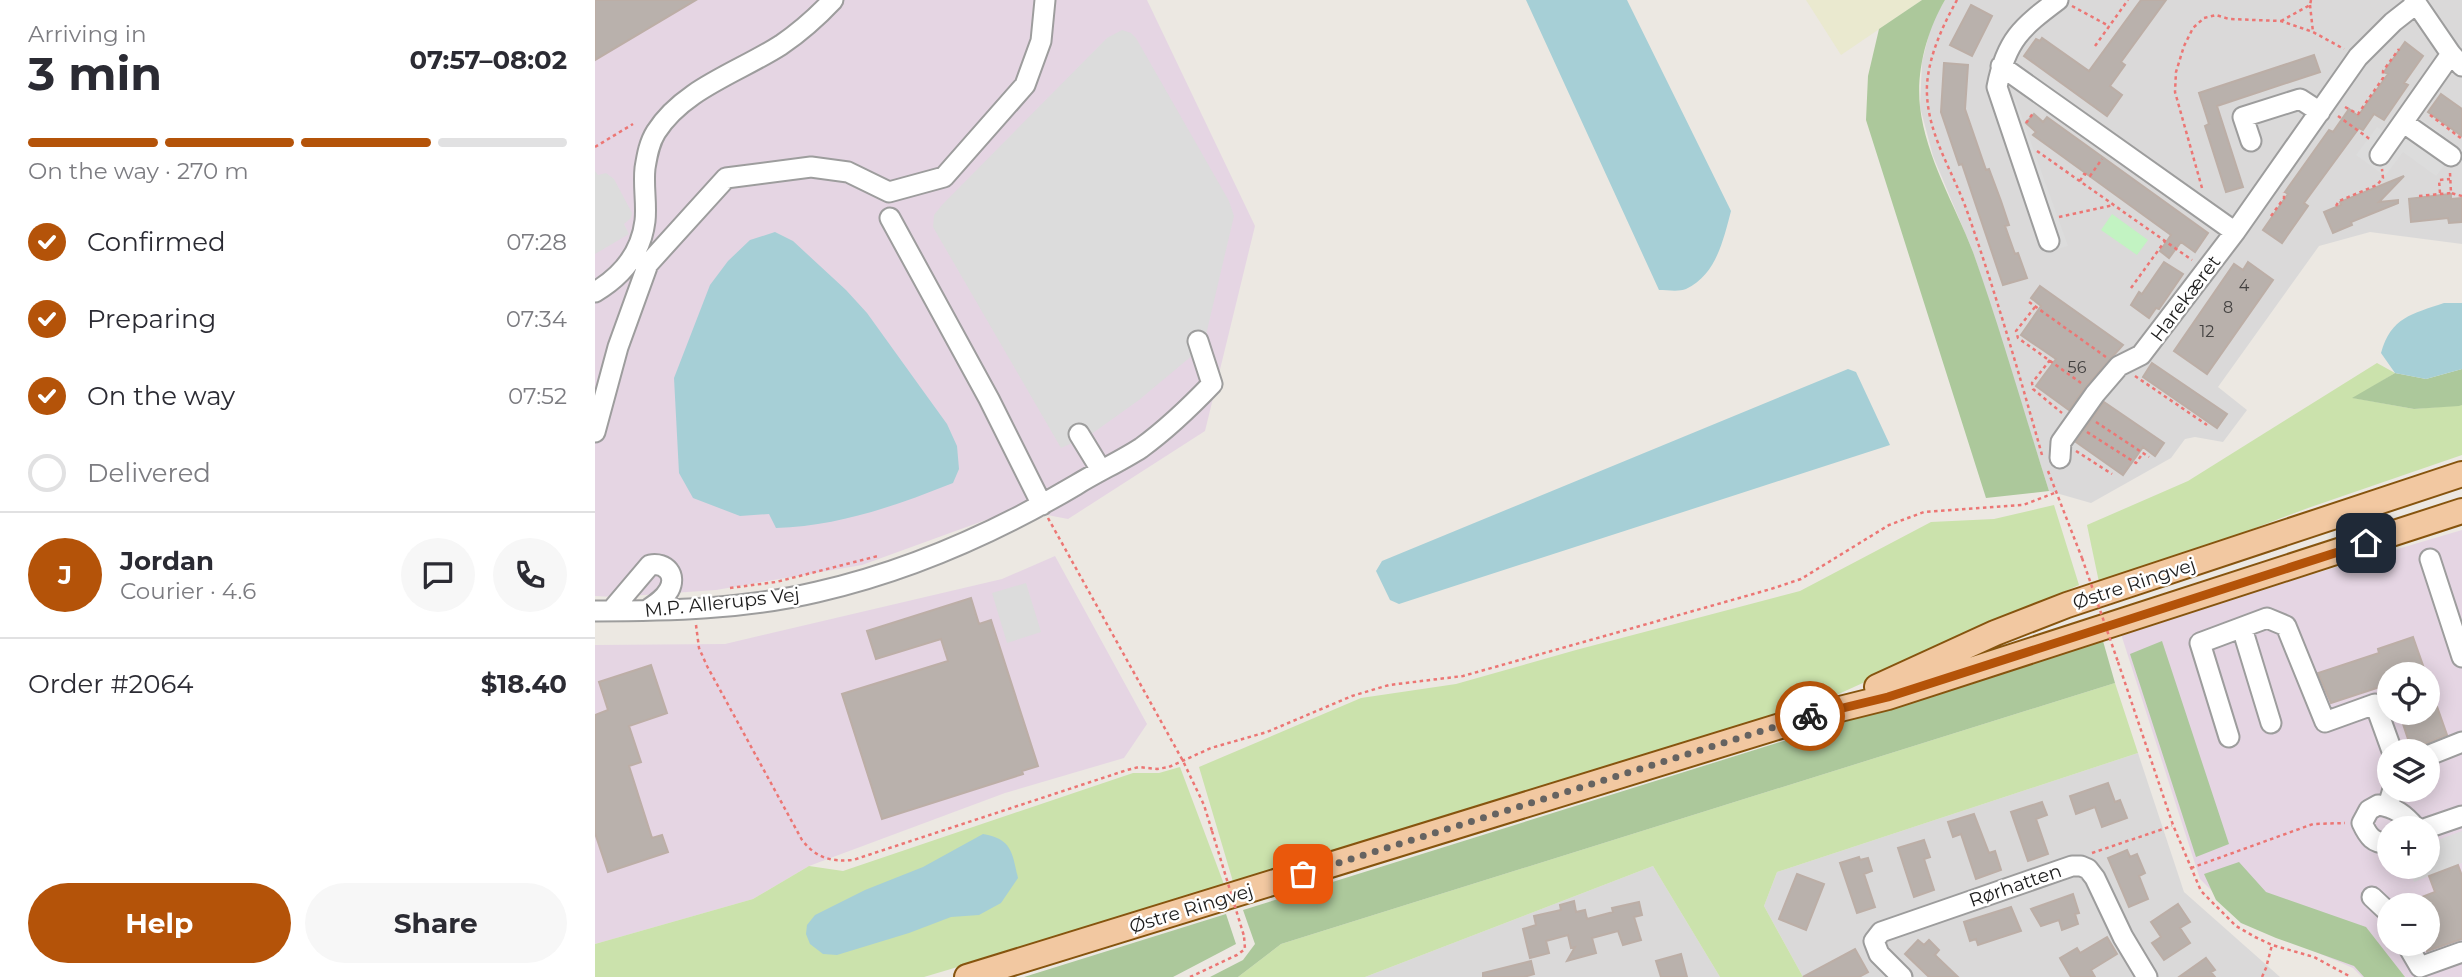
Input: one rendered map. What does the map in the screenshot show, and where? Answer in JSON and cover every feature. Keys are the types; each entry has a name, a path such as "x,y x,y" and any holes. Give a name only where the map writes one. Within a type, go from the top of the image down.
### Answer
{"main road":[{"name":"Østre Ringvej","path":"1816,715 1995,633 2067,605 2462,474"},
{"name":"Østre Ringvej","path":"967,977 1816,715 1888,697 2457,514"}],"street":[{"path":"595,292 622,272 633,258 640,242 645,221 644,179 647,157 653,136 667,116 704,89 781,45 833,0"},
{"path":"595,432 618,347 648,264 726,178 811,167 848,172 890,192 944,177 1025,85 1041,41 1045,0"},
{"path":"2049,241 1997,87 2001,66 2011,44 2025,25 2058,0"},
{"path":"2383,153 2404,123 2457,60 2415,2"},
{"name":"Harekæret","path":"2060,450 2077,418 2095,394 2119,366 2141,355 2235,232 2358,57 2415,2"},
{"path":"2001,66 2235,232"},
{"path":"2251,141 2243,117 2300,99 2320,112"},
{"path":"2404,123 2450,155"},
{"path":"890,218 989,399 1042,505"},
{"name":"M.P. Allerups Vej","path":"603,611 745,604 815,593 885,574 965,544 1042,505 1140,448 1185,412 1212,384 1198,341"},
{"path":"1079,434 1101,470"},
{"path":"2430,559 2462,657"},
{"path":"603,611 650,565 657,564 667,568 671,574 671,586 660,601 647,610"},
{"path":"2229,737 2200,643 2267,618 2286,626 2325,722 2375,704 2388,739"},
{"path":"2242,628 2271,723"},
{"path":"2440,751 2462,742"},
{"path":"2377,841 2367,835 2362,823 2369,810 2384,802"},
{"path":"2395,802 2407,816"},
{"path":"2440,824 2462,816"},
{"name":"Rørhatten","path":"1902,977 1876,949 1874,941 1881,932 2072,866 2088,869 2095,878 2123,937 2147,977"},
{"path":"2372,897 2377,902"},
{"path":"2414,956 2420,967 2462,952"}],"path":[{"path":"1957,0 1945,20 1934,51 1927,85 1930,115 1938,146 1965,207 2011,346 2046,465 2082,558 2190,868 2201,891 2236,926 2272,945 2314,957 2351,977"},
{"path":"2067,0 2071,6 2109,26"},
{"path":"2095,46 2128,0"},
{"path":"2281,21 2310,2 2313,32"},
{"path":"2210,215 2175,92 2176,72 2193,28 2204,18 2216,15 2229,19 2281,21 2313,32 2358,57"},
{"path":"2336,206 2339,201 2377,185 2383,178 2383,153 2338,116 2346,106 2358,114 2383,78 2383,71 2399,48"},
{"path":"2045,98 2016,147 2034,149 2206,270"},
{"path":"2430,115 2462,139"},
{"path":"595,147 633,124"},
{"path":"2080,181 2084,174 2090,176 2112,145"},
{"path":"2450,155 2451,193"},
{"path":"2440,194 2439,180 2450,179"},
{"path":"2419,196 2451,193 2462,196"},
{"path":"2043,220 2114,205"},
{"path":"2131,288 2165,241"},
{"path":"2028,302 2207,425"},
{"path":"2035,307 2016,331 2018,338 2095,394"},
{"path":"2050,360 2032,383 2033,389 2077,418 2136,463 2143,453"},
{"path":"2077,418 2148,457"},
{"path":"2060,450 2112,474"},
{"path":"696,625 699,648 707,666 802,840 822,858 853,860 1127,770 1139,767 1169,767 1211,748 1267,732 1352,696 1389,685 1463,676 1781,585 1824,566 1889,525 1924,512 2023,505 2057,492"},
{"path":"1042,505 1183,761 1204,805 1244,936 1245,949 1190,977"},
{"path":"721,589 776,582 888,554"},
{"path":"2190,868 2313,824 2362,823"},
{"path":"2081,866 2091,853 2173,825"},
{"path":"2262,977 2272,945"}],"shaded area":[{"path":"595,0 1147,0 1255,226 1205,431 1068,519 1016,509 862,565 716,590 595,596"},
{"path":"1945,0 2462,0 2462,244 2370,232 2319,246 2218,387 2247,410 2223,442 2195,437 2185,439 2171,458 2091,503 2049,491 1973,252 1933,156 1920,107 1922,62 1932,22"},
{"path":"1122,30 1136,38 1229,201 1234,216 1205,339 1194,354 1139,400 1090,435 1061,448 933,227 934,215 1107,38"},
{"path":"2015,98 2068,246 2049,251 1997,104"},
{"path":"2421,119 2458,147 2436,176 2403,152 2385,176 2356,155 2377,127 2401,145"},
{"path":"595,171 598,175 606,173 614,179 632,213 631,218 624,224 629,234 595,254"},
{"path":"2462,530 2462,977 2362,977 2353,968 2240,919 2200,879 2120,631"},
{"path":"1055,556 1147,724 1124,758 1005,793 809,866 753,899 595,944 595,645 725,644 1002,579"},
{"path":"1026,583 1041,632 1007,643 992,593"},
{"path":"2138,753 2184,892 2280,977 1803,977 1764,906 1777,872"},
{"path":"2462,831 2462,863 2440,872 2440,839"},
{"path":"1653,866 1720,977 1365,977"}],"green space":[{"path":"1806,0 1922,0 1841,55"},
{"path":"1922,0 1945,0 1928,38 1921,65 1919,93 1923,126 1935,163 1973,252 2049,491 1986,498 1866,120 1868,76 1879,29"},
{"path":"2112,214 2148,240 2137,255 2101,230"},
{"path":"2377,363 2395,373 2354,398 2414,409 2462,405 2462,455 2308,508 2100,587 2087,525 2188,481"},
{"path":"2462,369 2462,405 2459,406 2414,409 2352,398 2395,373 2426,379"},
{"path":"2054,505 2079,585 1812,706 1234,885 1199,767 1361,698 1456,684 1800,591 1931,522 1994,519"},
{"path":"2103,641 2115,683 1281,944 1238,977 1210,977 1243,960 1255,944 1243,910"},
{"path":"2162,641 2229,844 2196,857 2130,654"},
{"path":"2115,683 2138,753 1777,872 1764,906 1803,977 1720,977 1653,866 1365,977 1238,977 1281,944"},
{"path":"1180,767 1225,887 924,977 595,977 595,944 753,899 809,866 843,871 1133,773 1159,773"},
{"path":"2239,862 2266,892 2366,927 2377,941 2377,956 2389,956 2405,977 2364,977 2354,966 2241,923 2216,900 2204,874"},
{"path":"1226,914 1236,944 1173,977 1024,977"}],"water":[{"path":"1526,0 1627,0 1731,211 1717,256 1705,275 1686,289 1659,290"},
{"path":"775,232 793,241 867,313 947,424 957,446 959,469 953,483 844,519 776,528 769,514 740,516 693,498 679,473 674,378 710,285 728,261 750,240"},
{"path":"2444,303 2462,303 2462,369 2426,379 2395,373 2381,353 2391,332 2397,324 2413,314"},
{"path":"1848,369 1856,372 1890,445 1399,604 1390,600 1376,571 1382,561"},
{"path":"983,834 1005,843 1014,861 1018,878 1001,903 979,915 951,917 837,955 823,954 810,944 806,934 807,925 815,915 865,890 923,867"}],"building":[{"path":"595,0 696,0 595,60"},
{"path":"2141,0 2166,0 2121,62 2125,65 2110,86 2122,95 2107,116 2024,56 2036,39 2040,41 2042,38 2089,71"},
{"path":"1971,5 1992,16 1972,56 1950,45"},
{"path":"2405,42 2423,56 2404,83 2408,85 2384,120 2374,114 2363,130 2359,128 2304,203 2308,206 2282,243 2263,230 2288,194 2285,192 2329,130 2333,132 2349,109 2358,116 2388,74 2384,72"},
{"path":"2314,55 2320,72 2217,106 2243,187 2226,192 2205,126 2209,124 2199,93"},
{"path":"1944,63 1968,65 1965,109 1986,170 1989,169 2001,201 2009,225 2005,226 2015,254 2018,253 2027,278 2003,285 1962,164 1959,165 1941,112"},
{"path":"2441,94 2462,109 2462,136 2428,112"},
{"path":"2034,114 2043,122 2047,117 2208,233 2195,252 2181,242 2169,258 2160,251 2171,235 2033,135 2036,132 2026,123"},
{"path":"2404,176 2379,202 2398,200 2398,203 2351,222 2352,225 2333,233 2324,212 2341,205 2340,202"},
{"path":"2451,194 2451,199 2462,198 2462,222 2449,223 2448,218 2411,222 2409,199"},
{"path":"2164,262 2183,274 2159,309 2156,308 2149,318 2131,305"},
{"path":"2248,262 2273,280 2207,374 2174,351 2234,264 2243,270"},
{"path":"2040,286 2123,345 2086,386 2069,410 2036,386 2056,359 2021,335 2041,306 2031,298"},
{"path":"2152,363 2227,414 2217,428 2143,377"},
{"path":"2104,402 2164,443 2155,456 2143,447 2123,475 2076,442"},
{"path":"971,598 979,624 991,620 1038,766 1022,771 1023,774 882,819 842,694 948,661 941,639 876,659 867,631"},
{"path":"2413,637 2422,662 2377,662 2377,688 2331,703 2318,673 2379,653 2378,649"},
{"path":"651,665 667,713 629,726 641,762 629,766 652,838 662,835 668,852 608,872 595,833 595,715 608,710 599,682"},
{"path":"2440,715 2447,735 2437,739 2408,739 2403,725 2440,725"},
{"path":"2108,783 2115,802 2120,800 2127,818 2102,827 2095,807 2076,814 2070,796"},
{"path":"2042,802 2047,815 2036,819 2048,854 2028,861 2011,812"},
{"path":"1974,814 1989,853 1995,851 2001,870 1976,879 1961,834 1953,837 1948,822"},
{"path":"1924,840 1930,857 1924,859 1934,890 1914,897 1898,848"},
{"path":"2127,850 2130,857 2137,854 2145,873 2139,876 2148,899 2129,907 2108,858"},
{"path":"1859,857 1860,860 1868,858 1872,871 1864,874 1875,907 1857,913 1840,863"},
{"path":"2458,865 2462,876 2462,939 2440,947 2440,893 2432,893 2435,892 2430,879 2440,879 2440,872"},
{"path":"1797,874 1824,884 1806,930 1779,919"},
{"path":"2073,894 2079,913 2075,914 2078,924 2062,930 2059,920 2041,926 2031,909"},
{"path":"1574,901 1576,912 1585,910 1587,919 1613,912 1612,908 1639,902 1642,915 1634,917 1641,940 1623,945 1618,931 1592,938 1596,953 1567,961 1575,947 1571,948 1568,935 1546,941 1549,953 1530,958 1523,929 1536,925 1534,916 1561,910 1560,905"},
{"path":"2178,904 2190,922 2180,928 2190,943 2164,960 2152,943 2161,937 2151,922"},
{"path":"2011,907 2021,931 1978,945 1976,939 1970,941 1964,922"},
{"path":"2107,937 2117,954 2091,970 2095,977 2071,977 2060,958 2077,948 2080,953"},
{"path":"1918,940 1924,945 1929,940 1939,950 1935,955 1958,977 1929,977 1905,954"},
{"path":"1855,949 1868,972 1859,977 1803,977"},
{"path":"1681,954 1687,977 1661,977 1656,961"},
{"path":"2206,958 2215,970 2211,972 2215,977 2179,977"},
{"path":"1531,961 1534,974 1524,977 1483,977 1483,973"}],"way so far":[{"path":"1303,874 1810,716"}],"route":[{"path":"1810,716 1888,697 2366,543"}]}
